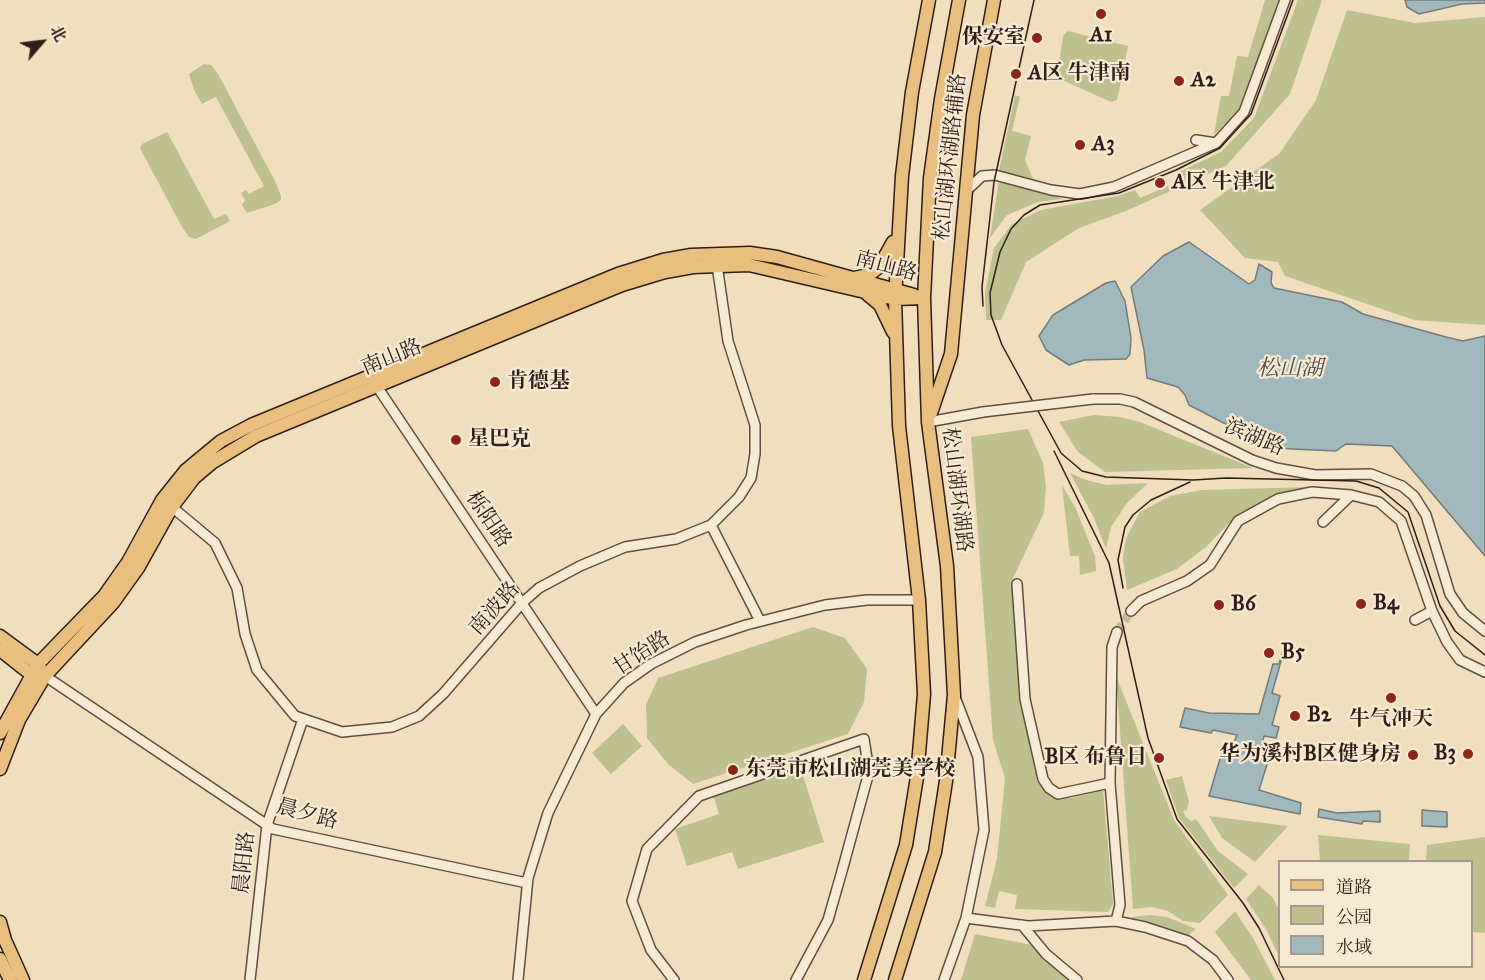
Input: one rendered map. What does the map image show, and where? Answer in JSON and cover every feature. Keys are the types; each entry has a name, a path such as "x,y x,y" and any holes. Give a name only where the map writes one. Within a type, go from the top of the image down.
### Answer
{"main road":[{"path":"864,980 906,846 917,777 924,694 919,600 899,426 896,295 897,229 912,92 929,0"},
{"name":"松山湖环湖路","path":"895,980 935,852 946,781 954,695 947,566 928,422 924,298 930,178 940,99 958,0"},
{"name":"松山湖环湖路辅路","path":"928,422 951,354 964,194 977,88 994,0"},
{"path":"896,341 880,305 853,284 879,267 887,256 897,229"},
{"name":"南山路","path":"0,769 38,672 113,603 138,568 172,507 194,478 228,450 373,381 618,274 663,260 691,255 750,253 777,257 853,284"},
{"name":"南山路","path":"0,733 38,672 104,596 128,562 162,500 186,470 205,453 251,425 373,381 622,285 665,272 717,265 749,265 853,284 896,295 924,298"},
{"path":"0,636 38,672"},
{"path":"0,650 38,672"},
{"path":"0,922 5,940 23,980"},
{"path":"0,959 10,980"}],"street":[{"path":"964,194 982,176 995,175 1052,190 1080,194 1114,187 1215,143 1245,112 1285,0"},
{"path":"1196,140 1215,143"},
{"name":"南波路","path":"172,507 215,543 237,588 245,634 257,670 295,716 342,732 392,727 419,716 443,694 522,603 539,588 616,551 676,539 711,525 739,497 751,478 755,454 755,425 728,341 717,265"},
{"name":"栎阳路","path":"373,381 596,714"},
{"name":"滨湖路","path":"928,422 982,412 1093,399 1120,399 1134,402 1252,460 1276,468 1315,475 1371,474 1402,486 1414,496 1426,515 1450,594 1463,613 1485,631"},
{"path":"1131,611 1141,601 1199,577 1210,565 1238,520 1278,500 1312,492 1351,495 1379,502 1401,521 1432,611 1446,642 1460,660 1485,672"},
{"path":"1323,522 1351,495"},
{"path":"711,525 760,621"},
{"path":"1017,584 1025,699 1043,779 1049,788 1058,794 1110,783"},
{"name":"甘饴路","path":"518,980 527,883 548,813 596,714 624,683 651,664 695,642 760,621 825,605 867,600 919,600"},
{"path":"1415,620 1432,611"},
{"path":"1116,921 1120,905 1110,783 1112,647 1118,632"},
{"name":"晨夕路","path":"38,672 273,829 527,883"},
{"path":"944,980 966,918 984,830 978,757 954,695"},
{"name":"晨阳路","path":"250,980 267,825 303,719"},
{"path":"674,980 651,950 632,901 647,849 699,796 864,739 869,772 842,871 828,920 796,980"},
{"path":"966,918 1022,926 1116,921 1145,927 1188,941 1213,960 1228,980"},
{"path":"1022,926 1046,954 1077,980"}],"green space":[{"path":"1265,0 1281,0 1250,90 1239,109 1214,135 1221,96 1229,96 1237,56 1248,57"},
{"path":"1298,0 1322,0 1290,94 1226,166 1126,211 1079,228 1026,262 1001,320 986,320 985,293 994,248 1012,224 1041,210 1118,196 1135,190 1140,198 1182,180 1179,172 1221,152 1254,118"},
{"path":"1347,10 1415,23 1485,17 1485,325 1414,320 1285,276 1278,262 1245,258 1200,210 1280,153 1316,100"},
{"path":"1068,31 1128,46 1117,100 1111,102 1060,79 1058,71 1063,36"},
{"path":"204,64 211,65 218,74 275,181 281,200 275,204 247,213 242,205 245,200 241,193 246,190 249,194 264,186 216,97 202,104 195,92 189,74"},
{"path":"1015,95 1020,97 1012,131 1031,136 1025,160 1034,181 999,171"},
{"path":"167,132 214,219 226,214 230,221 196,239 189,237 182,227 140,148 142,144"},
{"path":"999,181 1062,199 1038,202 1007,215 990,238"},
{"path":"1094,415 1120,417 1140,422 1253,468 1105,472 1078,452 1059,422"},
{"path":"1028,429 1043,463 1046,486 1044,513 1011,582 1021,698 1039,781 1045,790 1056,798 1072,798 1103,790 1113,904 1108,912 1015,909 1017,895 999,891 995,908 985,906 997,859 1005,778 993,740 971,437"},
{"path":"1070,473 1107,485 1148,483 1127,503 1111,527 1106,549 1094,518"},
{"path":"1062,485 1076,509 1095,556 1096,571 1080,575 1079,556 1070,556"},
{"path":"1311,487 1277,496 1235,517 1206,547 1177,569 1127,590 1123,558 1126,538 1140,512 1170,496 1202,490"},
{"path":"813,627 845,638 867,669 864,702 848,734 693,784 668,764 647,738 646,705 658,678"},
{"path":"1116,676 1174,820 1228,895 1200,923 1183,921 1168,911 1152,907 1133,909"},
{"path":"623,724 642,746 611,774 592,753"},
{"path":"800,766 824,842 738,869 732,852 687,866 675,829 719,814 713,794"},
{"path":"1182,776 1189,802 1187,810 1183,811 1186,817 1191,821 1196,819 1218,851 1248,874 1234,888 1179,818 1166,780"},
{"path":"1209,816 1288,826 1255,862 1222,838"},
{"path":"1318,835 1410,844 1409,860 1320,860"},
{"path":"1485,837 1485,933 1473,932 1473,860 1426,860 1427,845"},
{"path":"1259,885 1273,898 1278,908 1278,955 1266,929 1246,899"},
{"path":"1235,911 1253,938 1275,980 1251,980 1215,932"},
{"path":"1151,915 1167,917 1196,929 1186,937 1140,923 1131,917"},
{"path":"975,934 1032,945 1072,980 961,980"}],"water":[{"path":"1405,0 1485,0 1485,3 1462,4 1419,14 1407,7"},
{"name":"松山湖","path":"1189,242 1249,284 1255,280 1259,264 1272,272 1271,283 1274,288 1342,302 1363,314 1463,341 1485,336 1485,556 1392,446 1346,444 1336,451 1272,448 1189,405 1185,395 1178,387 1147,378 1144,350 1131,287 1163,256"},
{"path":"1115,281 1125,301 1131,338 1130,354 1126,359 1084,360 1069,365 1046,350 1039,336 1053,315 1106,283"},
{"path":"1284,645 1296,649 1293,657 1283,654 1272,693 1280,696 1272,725 1279,727 1276,738 1264,736 1261,751 1271,752 1259,790 1301,803 1300,814 1209,796 1225,742 1234,742 1237,735 1180,727 1185,708 1209,713 1259,714 1273,664 1279,664"},
{"path":"1319,809 1337,813 1380,811 1380,822 1363,821 1362,824 1318,817"},
{"path":"1422,810 1447,812 1447,827 1422,826"}],"tunnel":[{"path":"1117,632 1131,611"}],"tram line":[{"path":"983,306 982,287 994,182 1034,0"},
{"path":"1293,0 1251,114 1220,148 1176,170 1119,193 1040,205 1024,215 1011,229 1000,252 990,293 991,315 1002,345 1061,453 1082,471 1106,477 1356,481 1379,488 1408,512 1440,606 1455,631 1485,655"},
{"path":"1054,451 1109,563 1148,738 1177,819 1243,903 1259,928 1278,968"},
{"path":"1123,588 1118,560 1125,527 1133,515 1151,500 1190,482"},
{"path":"1278,968 1284,980"}],"place":[{"name":"A1","path":"1101,14"},
{"name":"保安室","path":"1037,38"},
{"name":"A区 牛津南","path":"1016,74"},
{"name":"A2","path":"1179,81"},
{"name":"A3","path":"1080,145"},
{"name":"A区 牛津北","path":"1160,183"},
{"name":"肯德基","path":"495,382"},
{"name":"星巴克","path":"456,440"},
{"name":"B4","path":"1361,604"},
{"name":"B6","path":"1219,605"},
{"name":"B5","path":"1269,653"},
{"name":"牛气冲天","path":"1391,698"},
{"name":"B2","path":"1295,716"},
{"name":"B3","path":"1468,754"},
{"name":"华为溪村B区健身房","path":"1413,755"},
{"name":"B区 布鲁日","path":"1159,758"},
{"name":"东莞市松山湖莞美学校","path":"733,770"}]}
